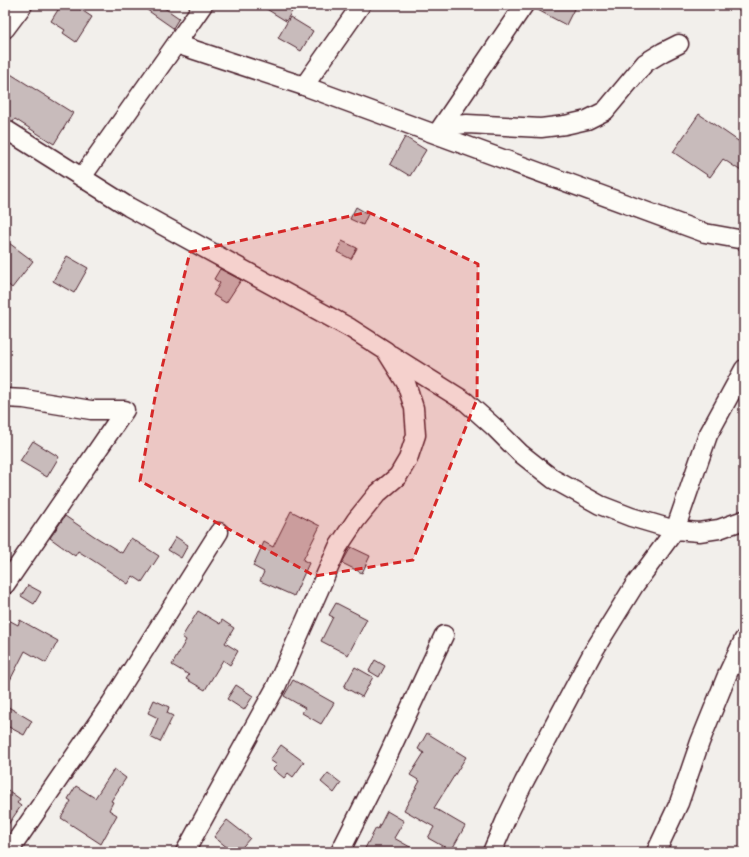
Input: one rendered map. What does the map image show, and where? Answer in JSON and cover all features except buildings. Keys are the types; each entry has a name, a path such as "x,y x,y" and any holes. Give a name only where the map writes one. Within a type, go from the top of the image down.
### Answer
{"street":[{"path":"5,30 23,5"},
{"path":"82,178 203,5"},
{"path":"304,86 361,5"},
{"path":"440,130 524,5"},
{"path":"176,44 440,130 705,233 744,240"},
{"path":"440,130 467,124 540,128 565,125 587,120 605,111 645,63 679,44"},
{"path":"5,129 129,207 350,328 466,402 520,452 553,479 600,505 676,530 699,532 719,529 744,520"},
{"path":"185,852 276,687 338,547 360,515 377,494 398,476 408,459 416,434 414,408 406,383 386,351"},
{"path":"492,852 524,782 593,652 634,586 676,530 708,435 744,369"},
{"path":"5,398 24,399 91,410 125,410 5,585"},
{"path":"9,850 111,703 219,532"},
{"path":"340,852 384,764 444,635"},
{"path":"656,852 679,803 700,742 728,673 744,639"}],"highlighted area":[{"path":"368,212 478,264 477,399 413,560 315,576 140,481 156,392 190,252"}]}
